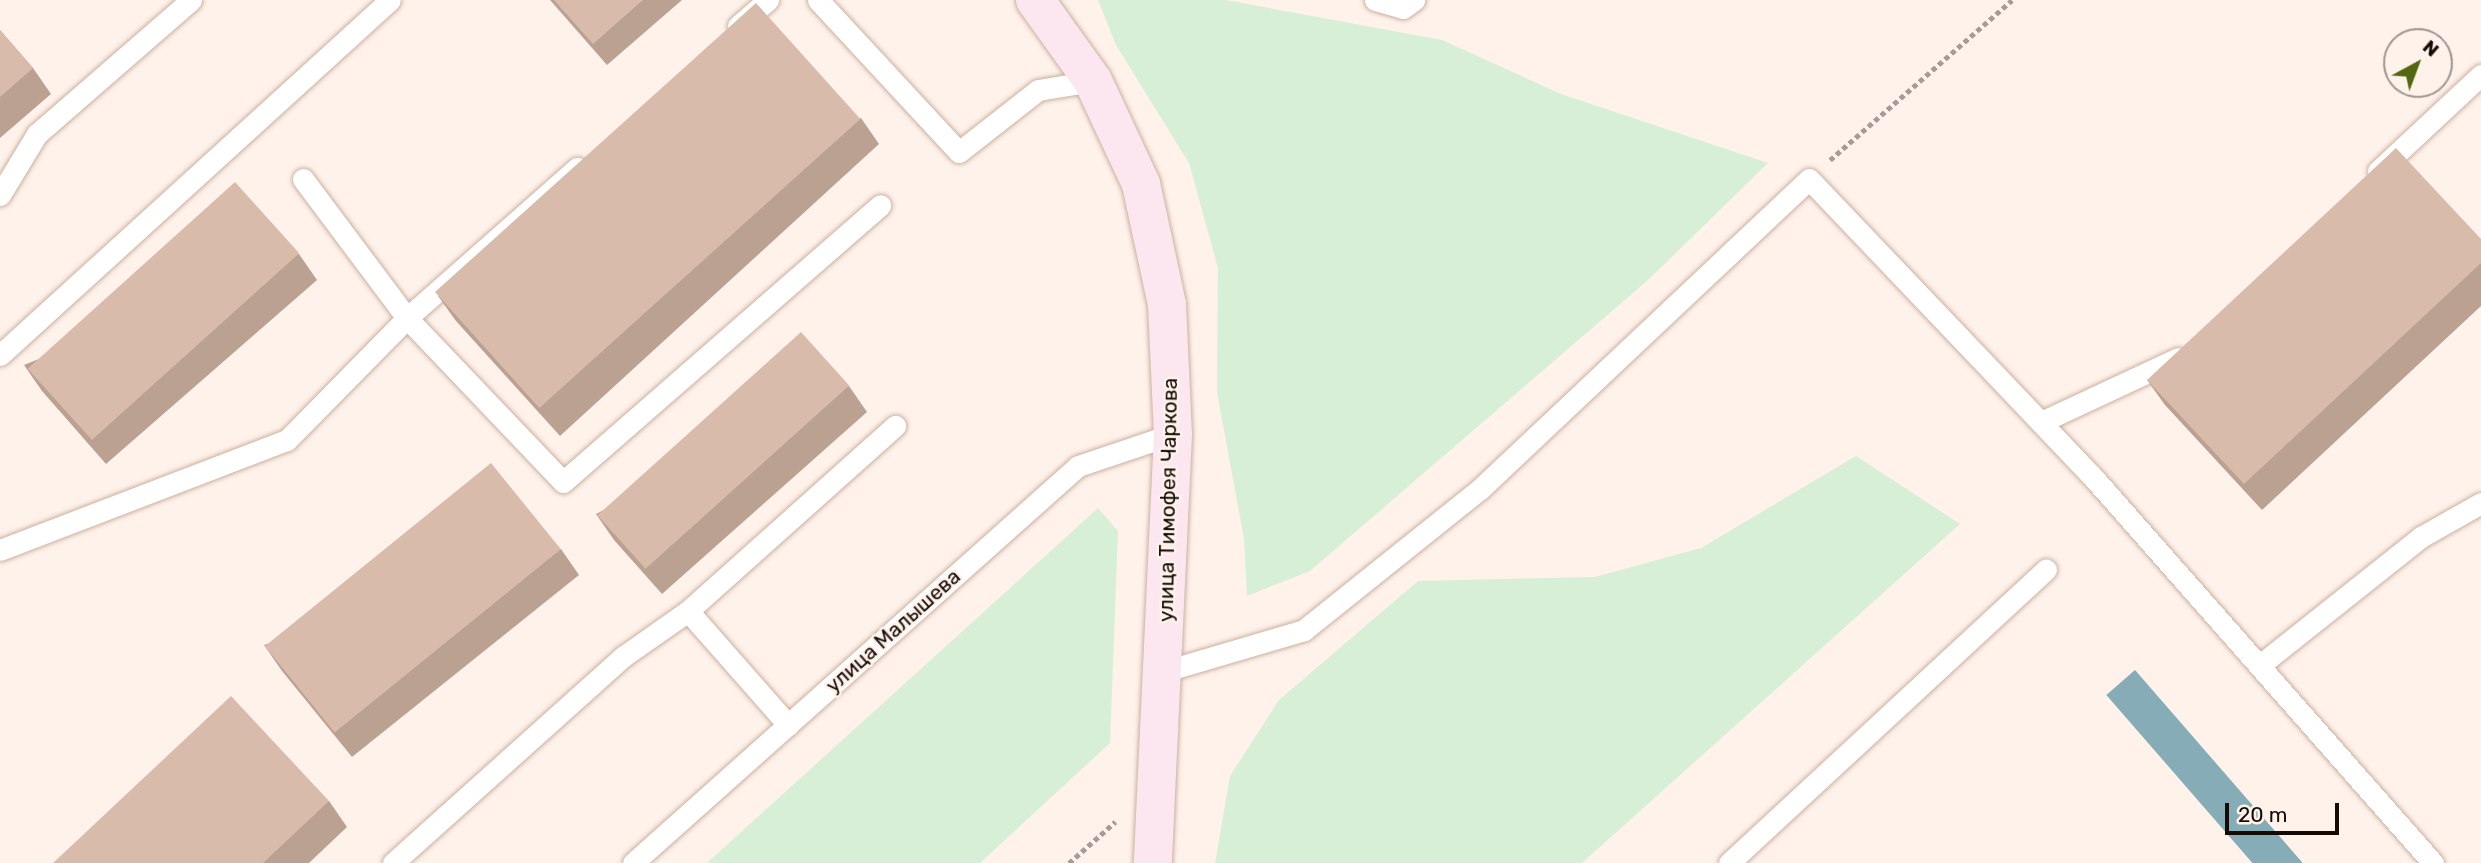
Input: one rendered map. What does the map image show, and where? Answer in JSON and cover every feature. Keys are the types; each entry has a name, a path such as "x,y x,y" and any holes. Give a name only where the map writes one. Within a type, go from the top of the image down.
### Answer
{"main road":[{"name":"улица Тимофея Чаркова","path":"1035,0 1093,81 1141,184 1167,303 1173,433 1165,671 1153,863"}],"lane":[{"path":"0,195 37,134 191,0"},
{"path":"0,355 390,0"},
{"path":"726,37 768,0"},
{"path":"818,0 959,152 1038,90 1093,81"},
{"path":"1375,0 1403,8 1414,0"},
{"path":"2361,187 2481,75"},
{"path":"0,550 287,440 407,318 592,155"},
{"path":"303,179 407,318 564,482 880,205"},
{"path":"1165,671 1304,630 1479,490 1809,179 2041,422 2260,665 2433,863"},
{"path":"2041,422 2172,364 2192,346"},
{"path":"393,863 624,656 688,611 895,426"},
{"name":"улица Малышева","path":"632,863 1078,467 1173,433"},
{"path":"2260,665 2421,537 2481,503"},
{"path":"1729,863 2046,569"},
{"path":"688,611 788,725"}],"path":[{"path":"1809,179 2012,0"}],"green space":[{"path":"1098,0 1226,0 1442,40 1561,94 1768,163 1648,280 1310,571 1247,596 1244,539 1217,392 1218,268 1189,163 1116,45"},
{"path":"1856,456 1960,524 1582,863 1215,863 1230,776 1279,700 1418,581 1595,577 1701,548"},
{"path":"1098,508 1118,531 1110,743 980,863 707,863"}],"water":[{"path":"2135,670 2302,862 2252,863 2106,695"}],"building":[{"path":"554,0 643,0 593,44"},
{"path":"756,3 860,119 539,408 435,292"},
{"path":"0,30 33,68 0,97"},
{"path":"2396,148 2481,239 2481,263 2244,484 2147,380"},
{"path":"235,182 299,253 92,440 28,369"},
{"path":"801,332 849,386 646,569 597,515"},
{"path":"491,463 561,549 335,732 265,646"},
{"path":"231,696 329,801 263,863 53,863"}]}
